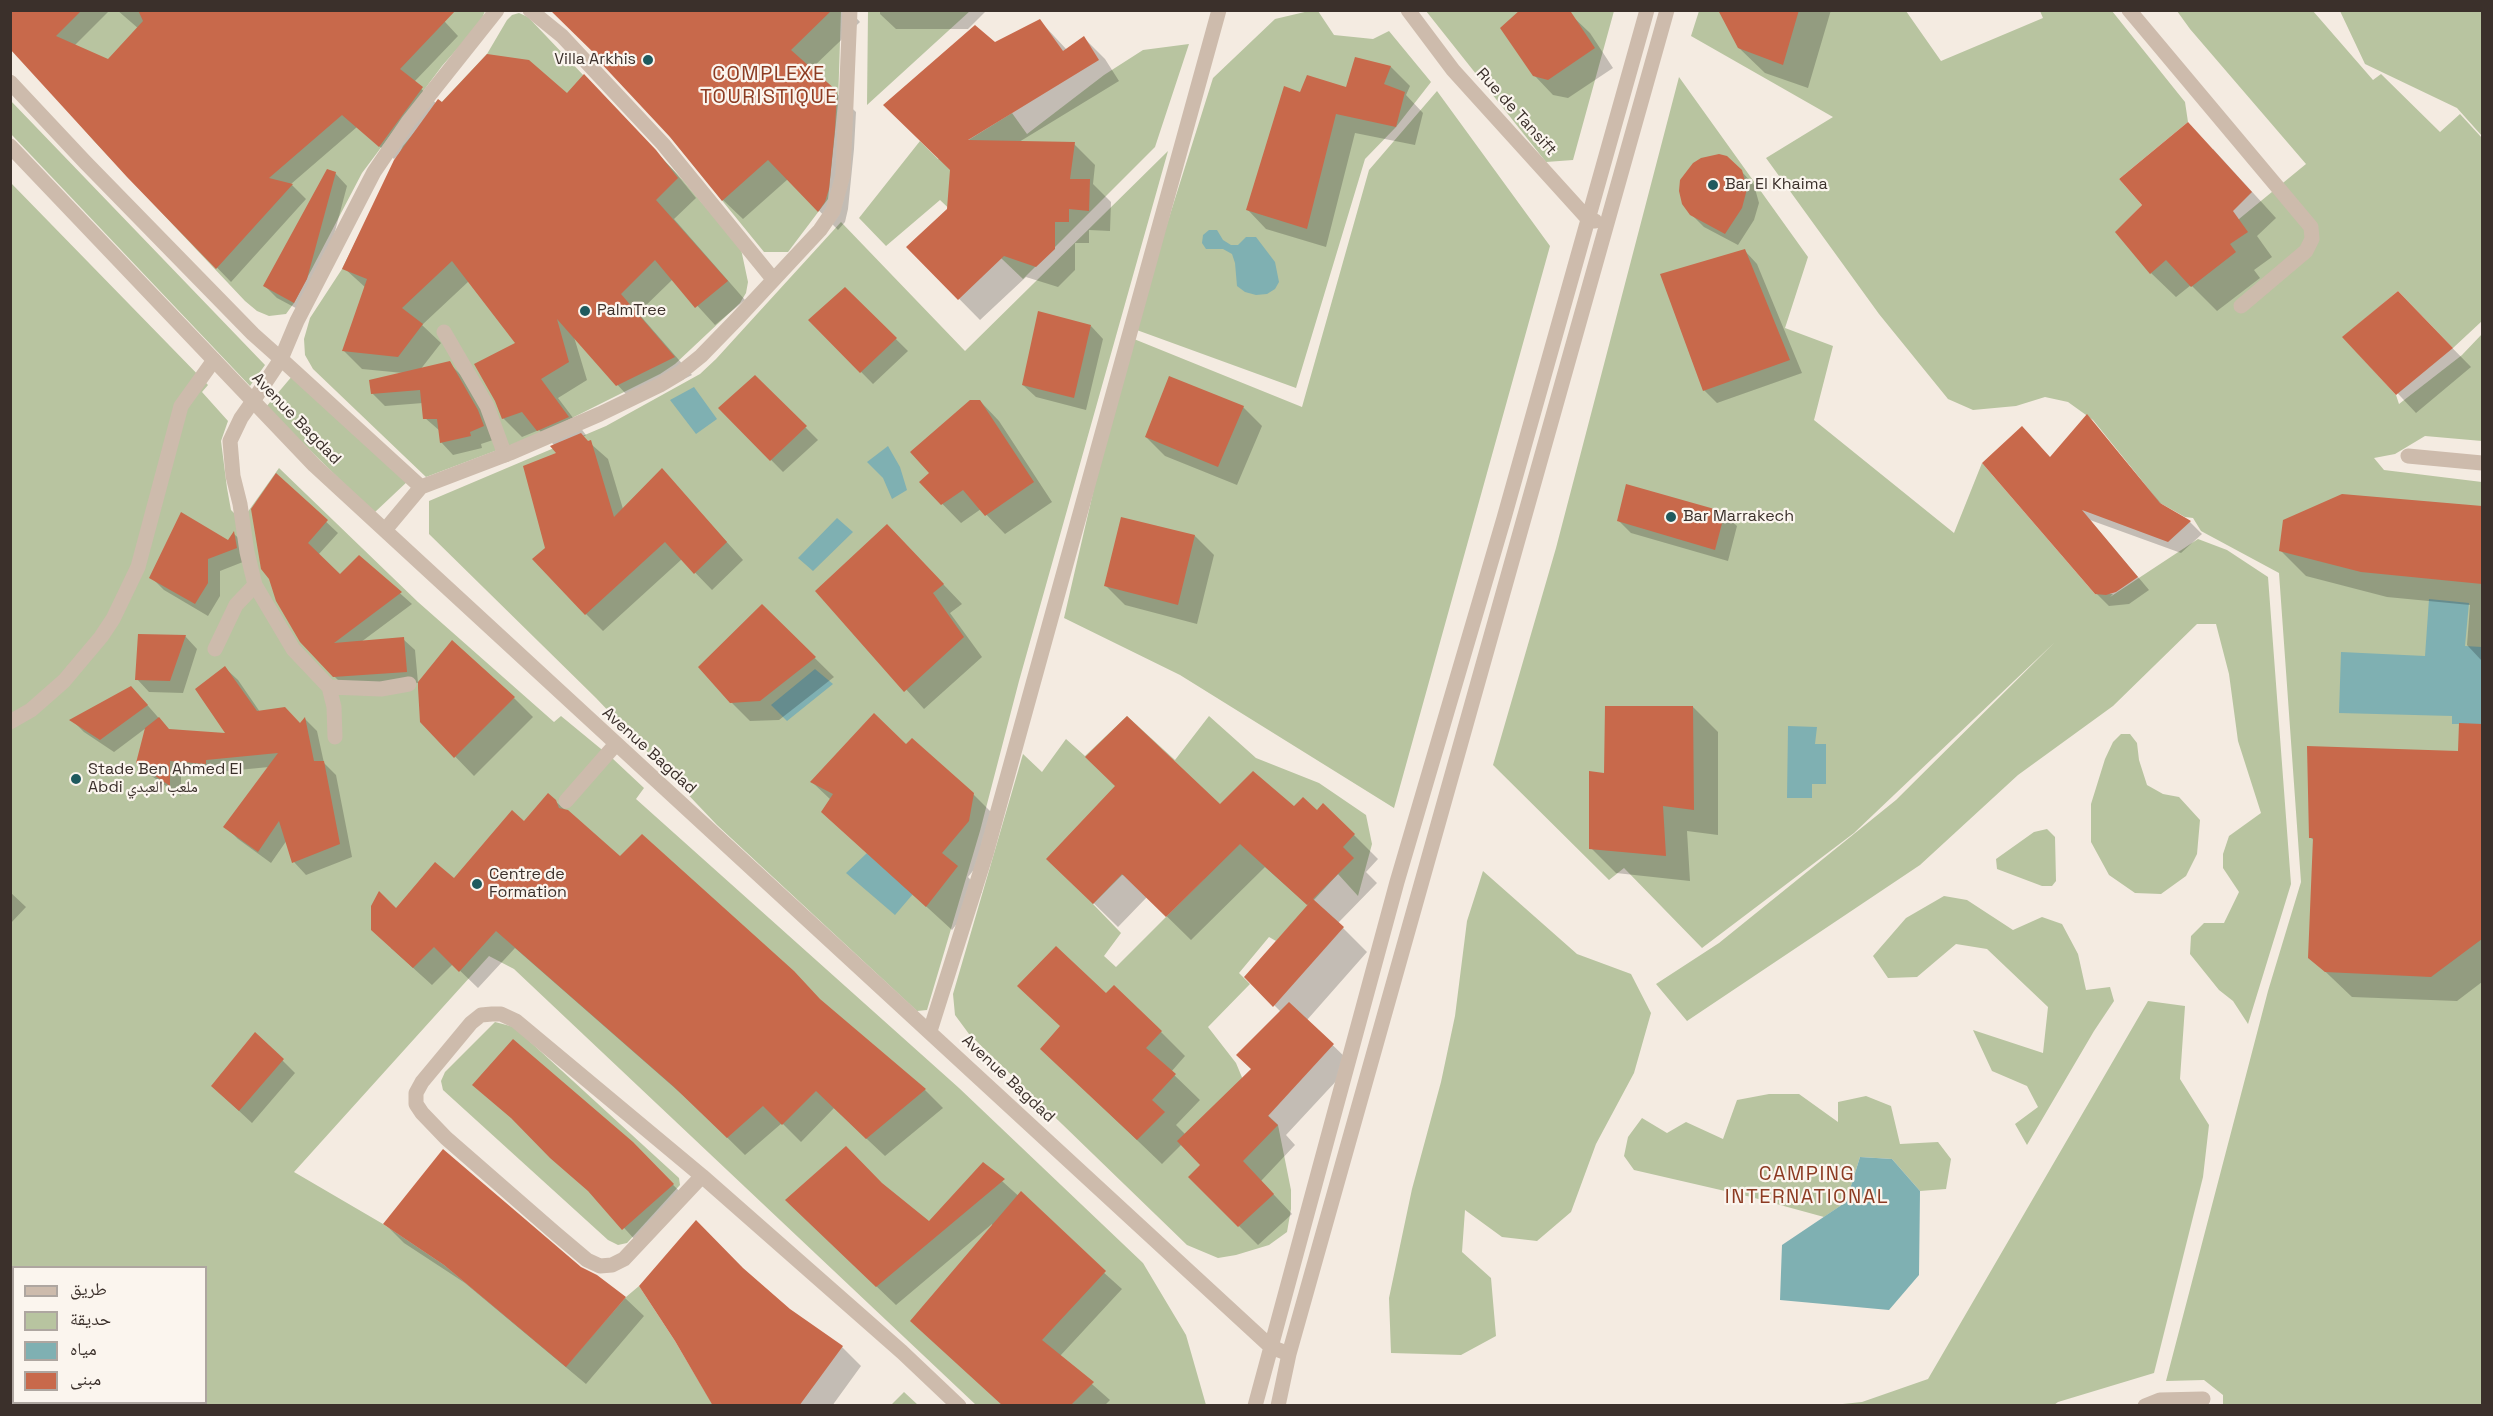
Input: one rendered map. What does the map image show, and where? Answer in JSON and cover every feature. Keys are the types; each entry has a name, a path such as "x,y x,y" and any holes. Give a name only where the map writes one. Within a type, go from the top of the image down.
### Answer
{"street":[{"path":"335,737 334,707 329,687 293,649 255,585 233,476 230,441 241,418 281,359 297,321 374,172 408,122 497,10"},
{"path":"530,10 562,36 663,144 774,279"},
{"path":"384,530 421,487 505,455 620,404 680,373 701,356 820,230 833,211 839,195 845,155 850,10"},
{"path":"930,1031 986,854 1219,10"},
{"name":"Rue de Tansift","path":"1408,10 1453,70 1588,219 1606,225"},
{"path":"1255,1406 1397,882 1647,10"},
{"path":"1278,1406 1289,1354 1667,10"},
{"path":"2129,10 2311,227 2312,239 2306,251 2241,306"},
{"path":"10,82 253,334 421,487"},
{"name":"Avenue Bagdad","path":"10,146 314,465 1271,1347 1289,1354"},
{"path":"444,333 486,406 505,455"},
{"path":"10,722 31,710 64,681 113,619 138,567 180,406 214,360"},
{"path":"2408,456 2482,463"},
{"path":"215,649 236,606 255,585"},
{"path":"329,687 381,689 410,684"},
{"path":"566,801 616,744"},
{"path":"702,1176 624,1259 612,1265 600,1266 587,1260 446,1138 422,1113 416,1104 416,1093 422,1082 471,1023 482,1016 501,1014 516,1021 702,1176 902,1352 959,1406"},
{"path":"2145,1406 2160,1400 2203,1399"}],"green space":[{"path":"868,10 970,11 867,105"},
{"path":"11,11 485,11 480,23 442,66 362,173 294,303 286,314 269,316 257,311 245,301 94,141 36,74"},
{"path":"748,11 841,11 838,103 828,199 788,252 764,252 645,106"},
{"path":"1318,11 1334,35 1373,39 1389,31 1431,82 1396,127 1365,159 1296,388 1134,329 1213,78 1275,19"},
{"path":"1426,11 1614,11 1573,160 1546,162"},
{"path":"1699,11 1906,11 1941,61 2043,18 2040,11 2112,11 2185,102 2188,122 2119,179 2142,205 2116,232 2239,219 2306,164 2177,11 2313,11 2373,80 2381,74 2440,132 2460,114 2482,138 2482,321 2453,348 2398,291 2343,337 2396,395 2399,404 2462,355 2482,334 2482,441 2425,436 2395,454 2374,458 2384,470 2482,482 2482,1405 2223,1405 2223,1395 2204,1380 2166,1381 2268,991 2301,882 2279,573 2201,531 2193,518 2185,517 2160,503 2093,420 2068,402 2045,397 2016,406 1973,410 1948,399 1879,314 1766,158 1833,117 1691,36"},
{"path":"2340,11 2482,11 2482,136 2457,108 2365,64"},
{"path":"519,13 528,17 681,178 741,249 748,282 746,293 740,303 675,364 660,374 540,434 426,477 313,369 305,355 304,339 310,318 342,269 403,146 487,54 507,20"},
{"path":"1189,44 1155,147 1023,279 940,200 886,246 859,218 920,141 938,159 1012,113 1027,134 1104,75 1143,50"},
{"path":"1679,77 1808,257 1785,328 1833,346 1814,420 1954,533 1982,463 2095,594 2113,594 2110,597 2198,539 2227,550 2268,577 2291,884 2248,1024 2233,1001 2219,990 2190,954 2191,936 2204,923 2224,923 2239,892 2223,868 2223,854 2229,836 2261,813 2238,741 2229,674 2216,624 2197,624 2113,706 2018,775 1920,865 1687,1021 1656,984 1719,943 1896,800 2055,642 1854,833 1702,948 1624,868 1609,880 1493,765 1556,548"},
{"path":"1437,91 1550,246 1394,808 1180,675 1064,618 1129,337 1302,407 1369,170"},
{"path":"10,100 265,365 250,386 11,134"},
{"path":"1168,151 1019,681 980,831 927,1010 917,1011 717,825 596,698 429,534 429,501 606,426 700,374 841,222 965,351"},
{"path":"11,183 208,385 202,392 228,421 221,441 231,510 235,514 247,513 279,468 418,602 554,722 561,716 612,758 644,788 636,799 959,1088 1143,1263 1186,1335 1206,1405 976,1405 514,969 489,956 294,1172 383,1224 444,1265 566,1366 626,1297 639,1286 713,1405 11,1405"},
{"path":"293,375 409,480 374,513 266,407"},
{"path":"1127,716 1175,760 1209,716 1256,758 1319,783 1366,815 1372,844 1358,896 1338,874 1276,941 1269,937 1239,973 1250,984 1208,1027 1236,1063 1251,1099 1278,1125 1291,1190 1291,1209 1287,1232 1269,1245 1218,1258 1187,1245 969,1034 955,1015 953,994 1023,754 1042,772 1066,739 1085,756","holes":["1122,875 1204,879 1116,967 1104,956 1121,933 1093,904"]},
{"path":"2121,734 2130,734 2137,743 2139,760 2147,785 2163,794 2179,797 2200,820 2197,854 2186,876 2161,894 2135,893 2109,875 2091,842 2091,804 2105,759 2113,742"},
{"path":"2047,829 2055,837 2056,881 2052,886 2042,886 1997,869 1996,859 2034,832"},
{"path":"1483,871 1577,954 1631,974 1651,1013 1634,1073 1596,1144 1571,1212 1537,1241 1502,1237 1465,1210 1462,1252 1491,1278 1496,1336 1461,1355 1391,1353 1389,1298 1412,1189 1441,1082 1455,1016 1467,921"},
{"path":"1944,896 1967,900 2013,930 2042,917 2062,924 2078,954 2086,990 2110,987 2114,1001 2027,1145 2015,1124 2038,1107 2027,1086 1992,1071 1973,1030 2043,1053 2048,1007 1987,949 1956,944 1917,977 1888,978 1873,956 1906,918"},
{"path":"2148,1001 2185,1006 2180,1079 2209,1125 2203,1177 2154,1373 2054,1405 1833,1405 1862,1402 1928,1379"},
{"path":"495,1022 514,1027 679,1178 680,1185 627,1243 618,1245 608,1240 443,1090 441,1081 445,1072"},
{"path":"1769,1094 1799,1094 1838,1122 1838,1102 1866,1096 1891,1106 1900,1144 1938,1142 1951,1159 1946,1189 1920,1191 1892,1159 1860,1157 1846,1202 1824,1217 1751,1197 1634,1170 1624,1156 1628,1137 1642,1118 1667,1133 1686,1122 1723,1139 1737,1100"},
{"path":"904,1392 918,1405 891,1405"}],"water":[{"path":"1209,230 1217,230 1223,240 1231,245 1238,245 1246,237 1256,237 1275,262 1279,282 1275,289 1267,294 1256,295 1245,292 1237,286 1232,254 1223,249 1206,249 1202,243 1203,235"},
{"path":"694,387 717,419 696,434 670,400"},
{"path":"888,446 900,467 907,490 892,499 883,478 867,462"},
{"path":"837,518 853,532 813,571 798,558"},
{"path":"2429,599 2469,603 2465,646 2482,647 2482,724 2452,724 2452,716 2339,713 2341,652 2425,656"},
{"path":"815,669 833,684 787,721 771,705"},
{"path":"1788,726 1817,727 1815,744 1826,744 1826,784 1812,784 1812,798 1787,798"},
{"path":"867,853 913,894 895,915 846,873"},
{"path":"1860,1157 1892,1159 1920,1191 1919,1275 1889,1310 1780,1300 1782,1245 1846,1202"}],"building":[{"path":"10,10 82,10 56,36 108,59 143,21 138,10 456,10 400,69 423,87 379,147 342,115 269,178 293,184 216,269 127,177 10,49"},
{"path":"550,10 832,10 791,50 837,91 829,189 825,202 818,212 768,160 722,201 670,137 598,60 599,58"},
{"path":"1520,10 1571,12 1595,48 1548,80 1533,76 1500,28"},
{"path":"1718,10 1799,10 1783,65 1738,48"},
{"path":"1040,19 1063,51 1084,36 1099,60 968,140 1075,142 1070,179 1090,179 1089,211 1069,209 1069,222 1055,222 1055,249 1036,267 1004,256 958,300 906,247 947,209 950,170 883,105 975,25 995,42"},
{"path":"487,54 529,60 567,93 584,74 656,150 678,178 656,200 728,281 695,308 655,260 621,294 675,357 616,386 557,319 569,362 541,379 569,417 537,431 522,412 502,419 495,401 474,364 515,343 452,261 402,308 423,324 398,357 342,351 367,279 342,269 394,160 438,99 442,102"},
{"path":"1355,57 1391,66 1384,84 1405,92 1396,127 1336,114 1307,229 1246,210 1284,86 1300,92 1307,75 1346,87"},
{"path":"2188,122 2252,192 2233,211 2248,232 2230,244 2236,252 2191,287 2166,260 2150,274 2115,232 2142,205 2119,179"},
{"name":"Bar El Khaima","path":"1719,154 1727,156 1742,170 1747,189 1742,208 1725,234 1690,215 1682,204 1679,191 1680,180 1693,163 1701,158"},
{"path":"327,169 336,172 307,279 294,303 263,286"},
{"path":"1745,249 1790,360 1703,391 1660,274"},
{"path":"845,287 897,338 860,373 808,320"},
{"path":"2398,291 2453,348 2396,395 2342,337"},
{"path":"1038,311 1091,325 1074,398 1022,385"},
{"path":"450,361 478,410 484,426 470,432 471,436 440,443 437,419 423,419 420,390 371,394 369,380"},
{"path":"755,375 807,426 770,461 718,408"},
{"path":"1169,376 1244,406 1218,467 1145,437"},
{"path":"970,400 980,400 1034,482 985,516 963,490 941,505 919,482 929,473 910,452"},
{"path":"2087,414 2160,503 2191,521 2168,542 2082,510 2138,577 2116,592 2106,595 2095,594 1982,463 2022,426 2050,457"},
{"path":"581,433 588,441 591,440 614,517 662,468 727,542 694,574 665,542 585,615 532,559 545,548 523,466 556,453 550,446"},
{"path":"276,473 328,520 308,543 340,574 359,555 402,592 334,643 404,637 407,672 333,677 300,642 276,601 269,579 261,569 251,509"},
{"name":"Bar Marrakech","path":"1626,484 1725,512 1715,550 1617,521"},
{"path":"2342,494 2482,506 2482,584 2361,572 2279,551 2283,520"},
{"path":"181,512 228,540 234,531 237,548 208,559 208,583 195,604 149,578"},
{"path":"1121,517 1195,535 1178,605 1104,586"},
{"path":"887,524 944,584 933,593 964,637 904,692 815,591"},
{"path":"762,604 816,657 760,701 730,703 698,667"},
{"path":"138,634 186,635 170,681 135,680"},
{"path":"452,640 515,697 454,758 420,722 418,688 418,682"},
{"path":"225,666 257,711 285,707 300,723 305,717 314,761 324,761 340,844 292,863 279,821 258,852 223,827 278,753 206,760 206,764 170,761 170,786 136,763 145,728 159,717 169,729 225,733 195,689"},
{"path":"131,686 148,705 100,740 69,720"},
{"path":"1605,706 1693,706 1694,810 1663,806 1666,856 1589,849 1589,771 1604,773"},
{"path":"874,713 906,744 912,738 974,793 969,821 942,853 958,866 926,907 821,812 833,794 810,782"},
{"path":"1127,716 1220,804 1253,771 1294,806 1303,797 1317,810 1323,803 1355,834 1343,847 1354,858 1313,899 1344,927 1273,1007 1244,977 1312,900 1307,905 1240,844 1166,917 1122,874 1093,904 1046,859 1115,786 1085,757"},
{"path":"2459,723 2482,724 2482,939 2431,977 2325,972 2308,958 2313,838 2309,838 2307,746 2458,751"},
{"path":"548,793 556,800 559,808 568,810 620,856 642,834 794,971 820,999 926,1089 866,1139 816,1091 782,1125 763,1106 727,1138 673,1086 496,931 459,972 434,947 413,968 371,930 371,906 379,891 396,908 435,862 454,878 512,810 524,821"},
{"path":"1056,946 1106,993 1114,985 1162,1031 1146,1048 1176,1074 1152,1100 1165,1112 1137,1140 1040,1049 1060,1026 1017,986"},
{"path":"1289,1002 1334,1044 1268,1116 1278,1125 1243,1161 1274,1194 1238,1227 1188,1177 1200,1165 1177,1141 1251,1069 1236,1055"},
{"path":"255,1032 284,1059 239,1111 211,1086"},
{"path":"513,1039 633,1142 674,1184 622,1230 588,1191 550,1158 511,1118 472,1085"},
{"path":"846,1146 882,1183 929,1221 983,1162 1005,1179 876,1287 785,1200"},
{"path":"443,1149 581,1267 597,1275 626,1297 566,1367 444,1265 383,1224"},
{"path":"1021,1191 1106,1271 1042,1340 1094,1382 1070,1406 1003,1406 910,1321"},
{"path":"696,1220 743,1268 790,1309 843,1346 799,1406 713,1406 639,1286"}],"place":[{"name":"Villa Arkhis","path":"648,60"},
{"name":"Bar El Khaima","path":"1713,185"},
{"name":"PalmTree","path":"585,311"},
{"name":"Bar Marrakech","path":"1671,517"},
{"name":"Stade Ben Ahmed El Abdi ملعب العبدي","path":"76,779"},
{"name":"Centre de Formation","path":"477,884"}],"district":[{"name":"COMPLEXE TOURISTIQUE","path":"769,86"},
{"name":"CAMPING INTERNATIONAL","path":"1807,1186"}]}
